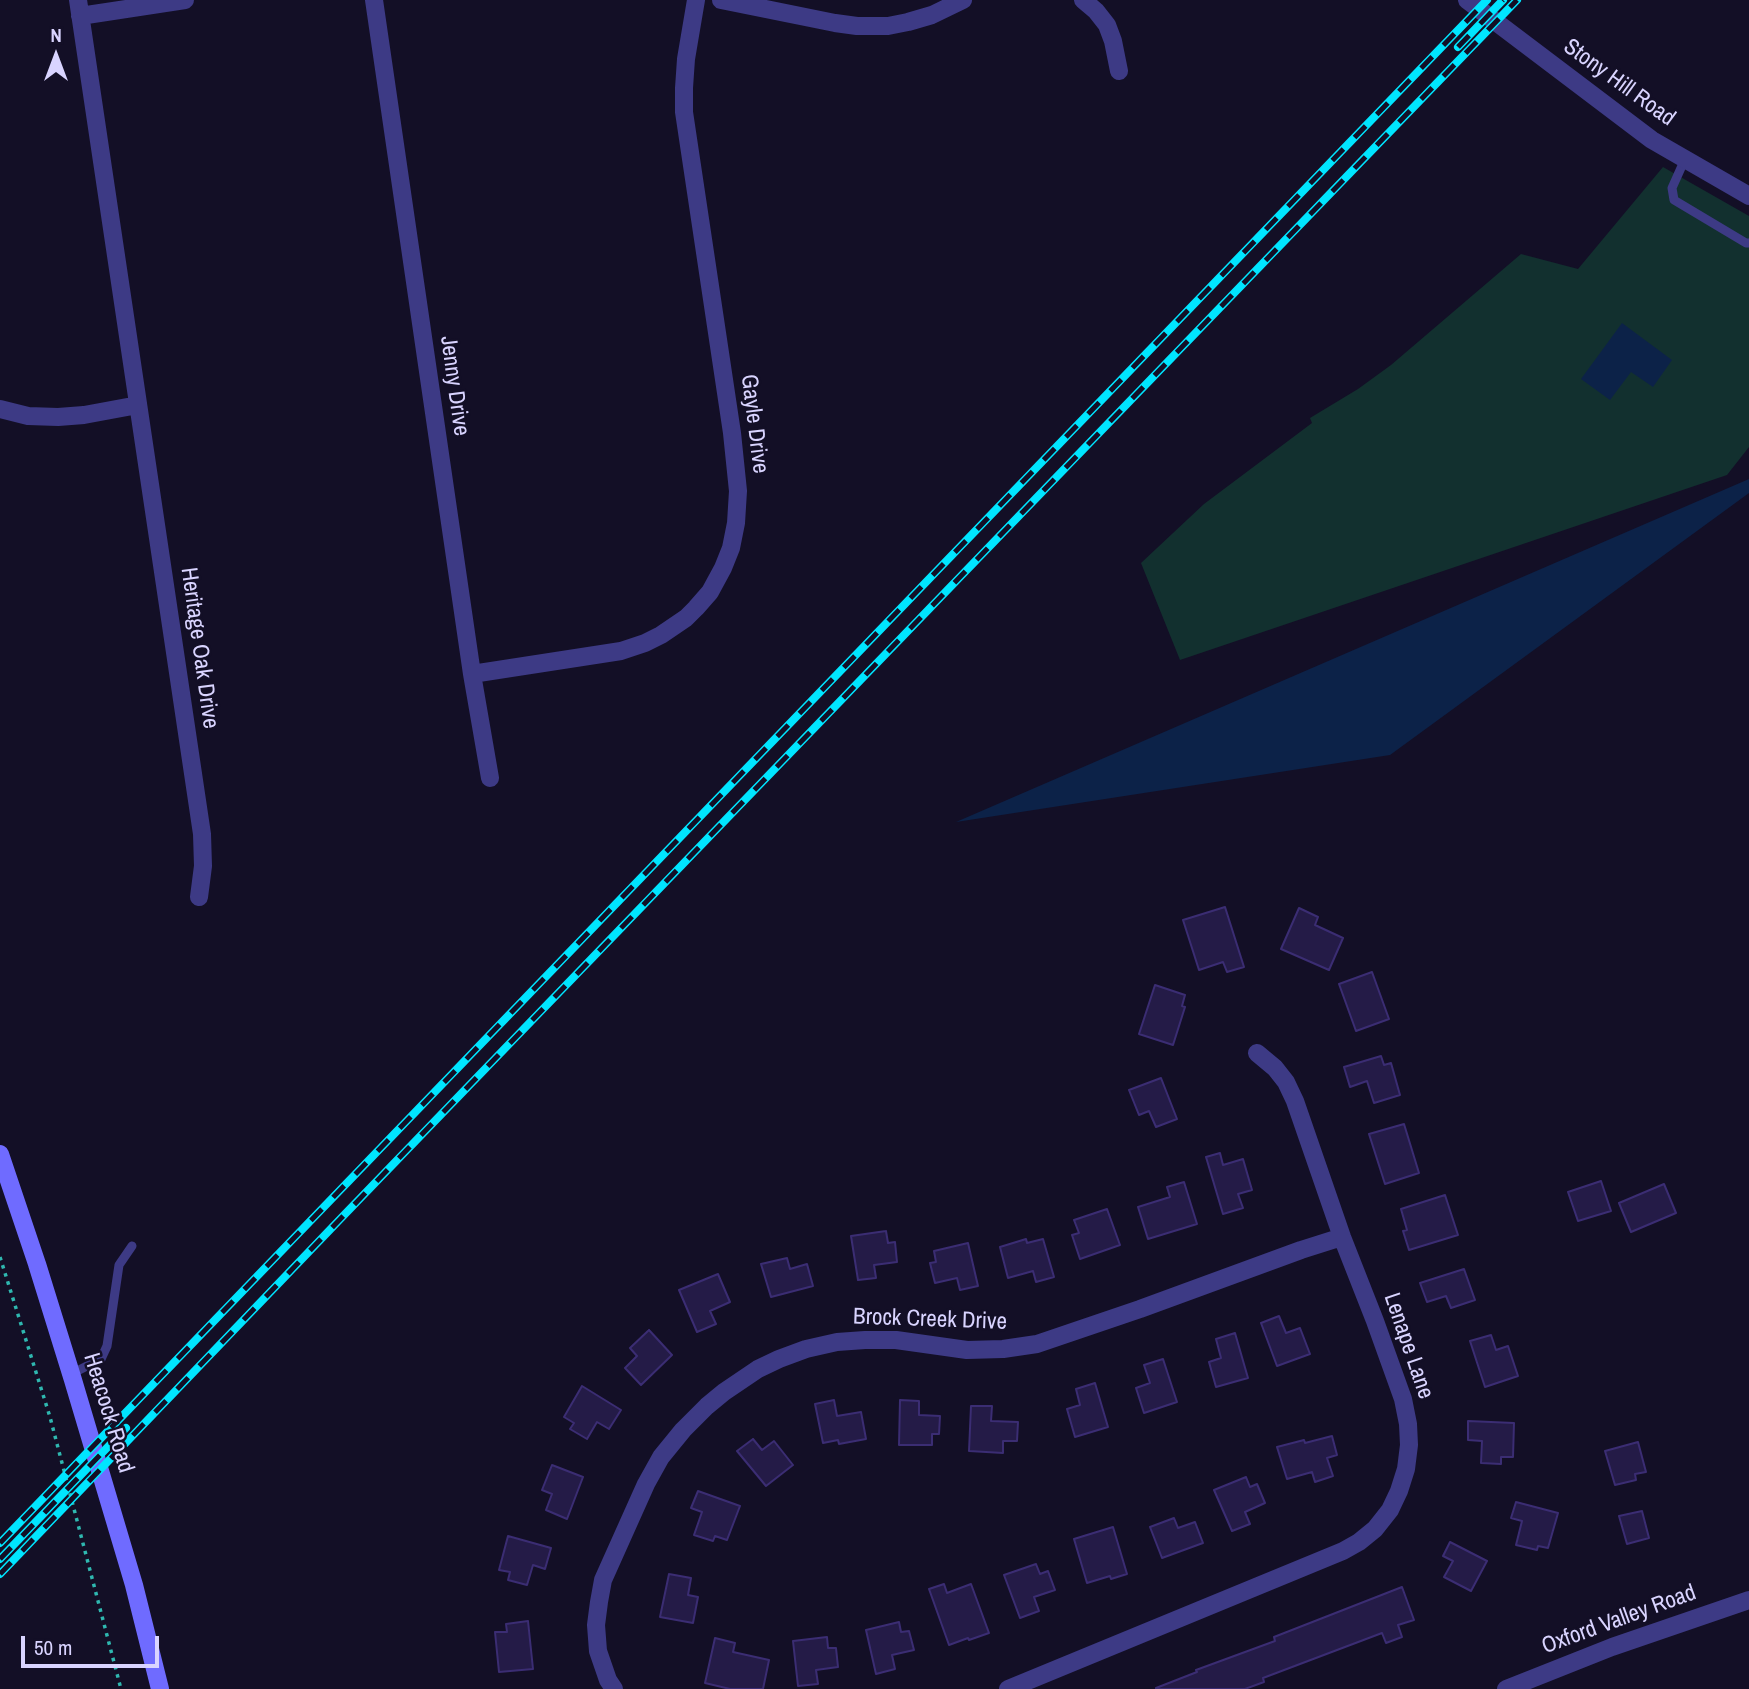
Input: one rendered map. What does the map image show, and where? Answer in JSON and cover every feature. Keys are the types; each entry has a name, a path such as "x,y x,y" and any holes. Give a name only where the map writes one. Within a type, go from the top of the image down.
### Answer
{"main road":[{"name":"Heacock Road","path":"0,1154 71,1374 134,1585 160,1689"}],"street":[{"path":"79,8 185,0"},
{"name":"Jenny Drive","path":"373,0 472,674 490,778"},
{"name":"Gayle Drive","path":"472,674 621,651 645,643 661,635 696,608 710,592 731,548 738,491 732,433 684,112 686,59 696,0"},
{"path":"721,0 857,26 888,26 908,22 932,15 963,0"},
{"path":"1083,0 1097,10 1107,25 1119,71"},
{"name":"Stony Hill Road","path":"1466,0 1652,140 1749,196"},
{"name":"Heritage Oak Drive","path":"79,8 202,834 203,866 199,897"},
{"path":"0,409 28,416 58,417 138,405"},
{"name":"Lenape Lane","path":"1052,1671 1343,1551 1375,1529 1390,1510 1399,1491 1409,1446 1403,1398 1342,1237 1295,1101 1286,1082 1275,1068 1256,1053"},
{"name":"Brock Creek Drive","path":"614,1689 598,1651 596,1625 599,1602 603,1580 646,1484 661,1457 683,1430 715,1399 758,1369 806,1349 837,1342 896,1340 967,1350 1037,1344 1342,1237"},
{"name":"Oxford Valley Road","path":"1506,1689 1612,1647 1749,1600"},
{"path":"1009,1689 1052,1671 1059,1689"}],"lane":[{"path":"1685,159 1672,188 1674,200 1749,243"},
{"path":"71,1374 101,1359 107,1346 120,1265 132,1246"}],"path":[{"path":"0,1257 50,1417 121,1689"}],"green space":[{"path":"1663,167 1749,216 1749,447 1727,475 1180,660 1141,563 1204,504 1312,423 1310,418 1391,365 1521,254 1578,269"}],"water":[{"path":"1622,323 1672,360 1653,387 1631,372 1610,400 1581,379"},
{"path":"1749,479 1749,493 1390,755 956,822"}],"building":[{"path":"1225,907 1244,967 1227,972 1223,962 1199,970 1183,920"},
{"path":"1299,908 1318,917 1315,925 1343,938 1329,970 1281,949"},
{"path":"1372,972 1389,1019 1356,1031 1339,984"},
{"path":"1155,985 1185,995 1182,1006 1185,1007 1173,1045 1139,1034"},
{"path":"1381,1056 1384,1065 1391,1063 1400,1095 1374,1103 1367,1081 1350,1087 1344,1067"},
{"path":"1161,1078 1177,1119 1156,1127 1149,1111 1139,1115 1129,1090"},
{"path":"1404,1124 1419,1173 1385,1184 1369,1134"},
{"path":"1220,1153 1223,1165 1243,1159 1252,1190 1238,1194 1243,1208 1223,1214 1206,1157"},
{"path":"1601,1181 1611,1211 1578,1221 1568,1192"},
{"path":"1184,1182 1197,1224 1148,1239 1138,1207 1170,1197 1167,1187"},
{"path":"1664,1184 1676,1213 1631,1232 1619,1203"},
{"path":"1445,1195 1458,1235 1409,1250 1403,1231 1407,1230 1401,1209"},
{"path":"1107,1209 1120,1245 1080,1259 1072,1235 1079,1233 1074,1220"},
{"path":"886,1231 888,1243 895,1242 897,1262 874,1265 876,1278 858,1280 851,1236"},
{"path":"1026,1239 1027,1243 1043,1239 1054,1277 1036,1282 1033,1271 1008,1278 1000,1247"},
{"path":"968,1243 978,1286 960,1290 957,1278 935,1283 930,1263 936,1262 934,1251"},
{"path":"787,1258 790,1269 807,1264 813,1286 771,1297 761,1264"},
{"path":"1464,1269 1475,1300 1451,1308 1446,1296 1427,1302 1420,1283"},
{"path":"718,1274 730,1302 710,1311 716,1324 697,1332 679,1290"},
{"path":"1279,1316 1286,1333 1300,1328 1310,1354 1277,1366 1261,1323"},
{"path":"649,1330 672,1355 641,1385 625,1368 637,1356 630,1348"},
{"path":"1235,1333 1248,1378 1216,1387 1209,1362 1221,1358 1216,1339"},
{"path":"1491,1335 1496,1350 1508,1346 1518,1376 1485,1387 1470,1341"},
{"path":"1163,1359 1177,1402 1144,1413 1136,1388 1150,1383 1144,1365"},
{"path":"1095,1383 1108,1427 1075,1437 1067,1409 1080,1405 1076,1389"},
{"path":"582,1386 621,1410 609,1429 597,1422 587,1439 570,1429 574,1423 564,1417"},
{"path":"834,1400 837,1416 861,1412 866,1439 839,1444 838,1440 823,1443 815,1404"},
{"path":"900,1400 919,1401 919,1415 940,1416 939,1434 932,1434 932,1445 899,1445"},
{"path":"971,1406 992,1406 991,1421 1018,1422 1017,1441 1003,1441 1003,1453 969,1451"},
{"path":"1468,1421 1514,1423 1513,1457 1501,1457 1501,1464 1481,1463 1482,1441 1468,1440"},
{"path":"1332,1436 1337,1455 1327,1458 1333,1476 1315,1482 1312,1472 1287,1479 1277,1447"},
{"path":"753,1439 762,1450 774,1441 793,1465 766,1486 737,1451"},
{"path":"1638,1442 1646,1472 1635,1474 1636,1480 1615,1485 1605,1451"},
{"path":"552,1465 583,1477 567,1519 546,1510 552,1494 542,1490"},
{"path":"1246,1477 1250,1487 1257,1484 1265,1503 1245,1512 1250,1524 1232,1531 1214,1490"},
{"path":"698,1491 740,1506 727,1540 715,1536 713,1541 694,1535 702,1512 691,1508"},
{"path":"1516,1502 1558,1513 1548,1548 1538,1546 1537,1550 1516,1545 1522,1521 1511,1518"},
{"path":"1642,1511 1649,1538 1627,1544 1619,1516"},
{"path":"1174,1518 1178,1528 1195,1522 1203,1543 1162,1558 1150,1527"},
{"path":"1113,1527 1127,1574 1087,1583 1074,1539"},
{"path":"508,1536 551,1548 545,1569 533,1565 527,1585 508,1580 510,1572 499,1570"},
{"path":"1450,1542 1487,1561 1471,1591 1444,1577 1453,1561 1443,1556"},
{"path":"1036,1564 1040,1574 1048,1571 1055,1590 1034,1597 1039,1611 1020,1618 1004,1575"},
{"path":"669,1574 691,1578 688,1595 698,1597 693,1623 660,1617"},
{"path":"944,1584 947,1593 971,1584 989,1633 949,1645 929,1589"},
{"path":"1402,1587 1414,1620 1398,1625 1402,1637 1386,1643 1382,1633 1263,1678 1264,1682 1245,1689 1156,1689 1197,1672 1196,1670 1275,1641 1274,1637"},
{"path":"528,1621 533,1669 499,1672 495,1632 507,1632 506,1624"},
{"path":"899,1622 901,1632 909,1631 914,1650 892,1655 895,1669 876,1674 866,1630"},
{"path":"827,1637 828,1648 836,1648 838,1667 816,1670 818,1684 798,1686 793,1641"},
{"path":"715,1638 735,1643 733,1652 769,1660 763,1689 730,1689 705,1683"}],"railway":[{"path":"0,1543 1487,0"},
{"path":"1458,47 1503,0"},
{"path":"0,1574 1517,0"},
{"path":"0,1559 126,1428"}]}
